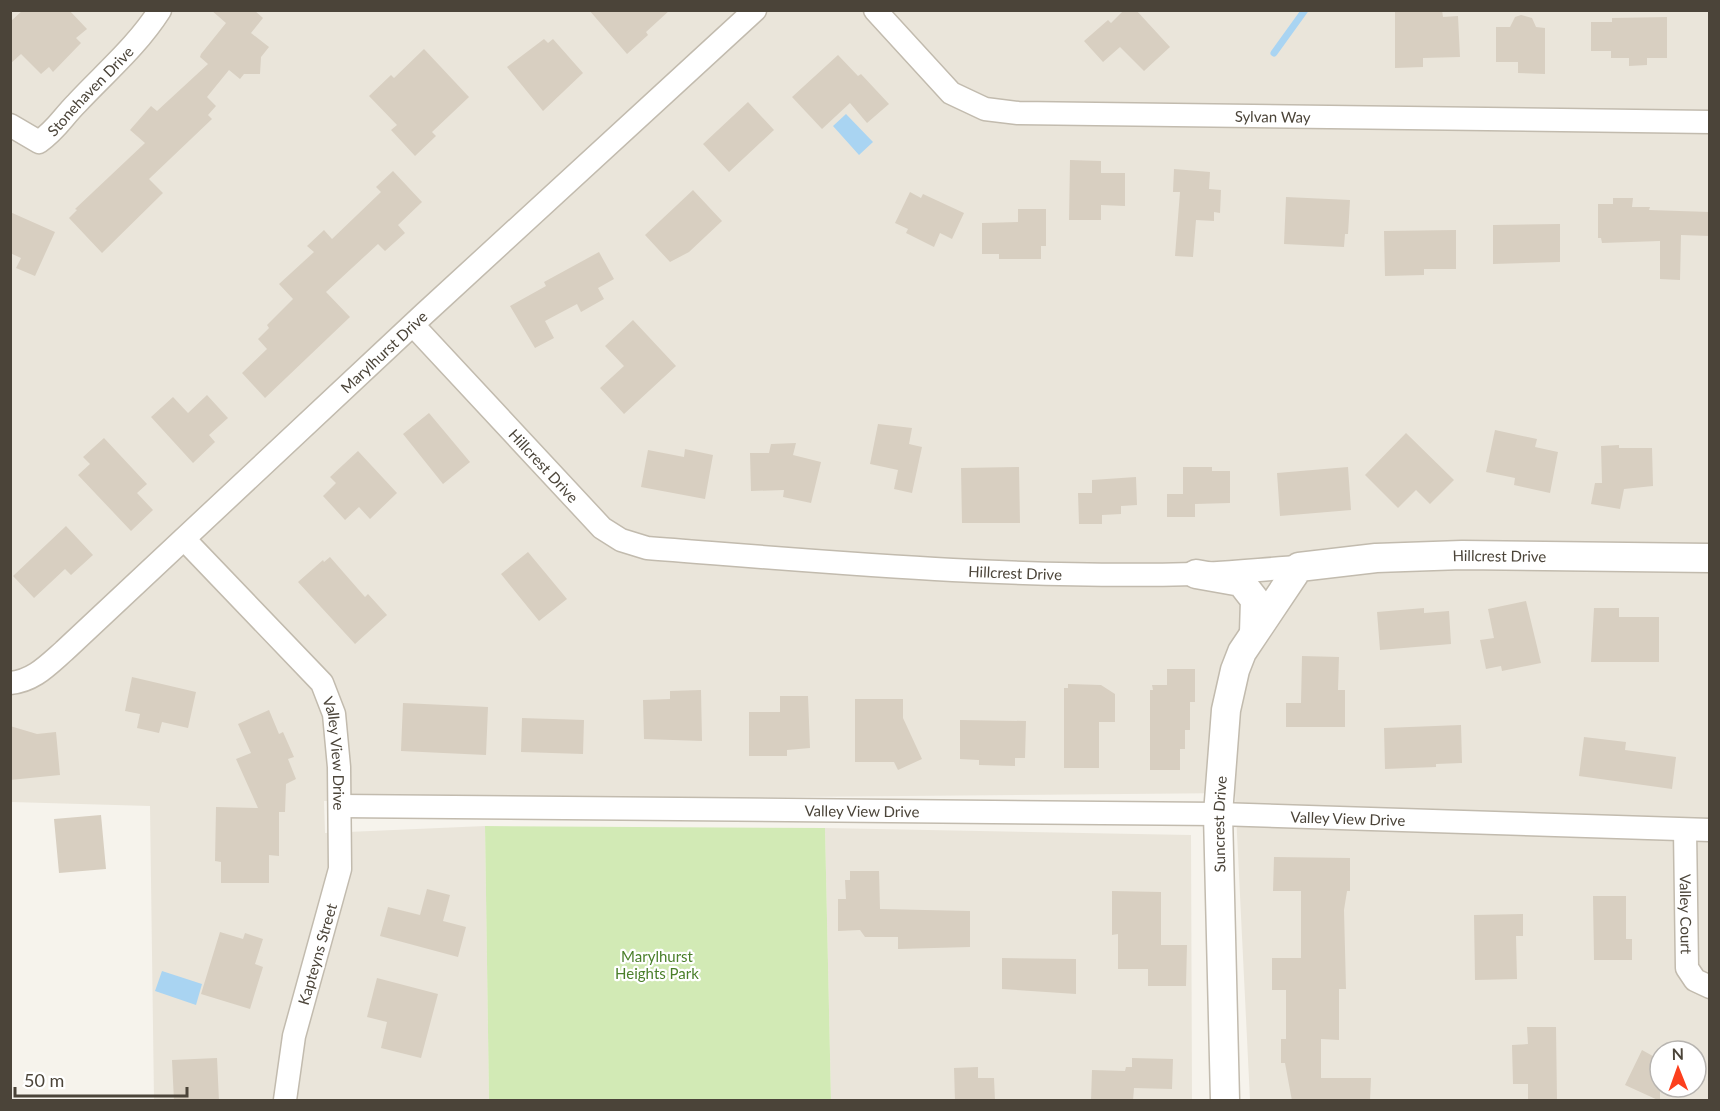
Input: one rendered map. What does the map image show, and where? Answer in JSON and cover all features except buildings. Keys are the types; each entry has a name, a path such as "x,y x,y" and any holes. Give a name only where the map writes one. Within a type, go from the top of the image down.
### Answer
{"street":[{"name":"Stonehaven Drive","path":"10,125 39,142 59,127 75,105 143,37 160,10"},
{"name":"Marylhurst Drive","path":"10,683 23,682 40,673 754,10"},
{"name":"Sylvan Way","path":"875,10 951,93 985,109 1018,113 1710,122"},
{"name":"Hillcrest Drive","path":"413,325 602,528 621,540 647,548 893,567 1196,574 1299,567 1376,558 1462,555 1710,558"},
{"name":"Valley View Drive","path":"184,539 321,682 329,696 338,733 340,806 1218,814 1710,830"},
{"name":"Suncrest Drive","path":"1225,1101 1218,814 1228,693 1235,670 1254,633 1299,567"},
{"path":"1196,574 1241,582 1255,600 1254,633"},
{"name":"Kapteyns Street","path":"285,1101 287,1072 294,1036 340,869 340,806"},
{"name":"Valley Court","path":"1685,830 1687,968 1695,980 1710,987"}],"shaded area":[{"path":"10,11 1709,11 1709,1100 1250,1100 1235,793 324,801 325,833 485,826 489,1100 154,1100 150,806 11,802"},
{"path":"825,828 1191,835 1192,1100 831,1100"}],"green space":[{"name":"Marylhurst Heights Park","path":"485,826 825,828 831,1100 489,1100"}],"water":[{"path":"846,114 873,142 859,155 833,126"},
{"path":"162,971 202,984 196,1005 155,991"}],"waterway":[{"path":"1274,53 1305,10"}]}
